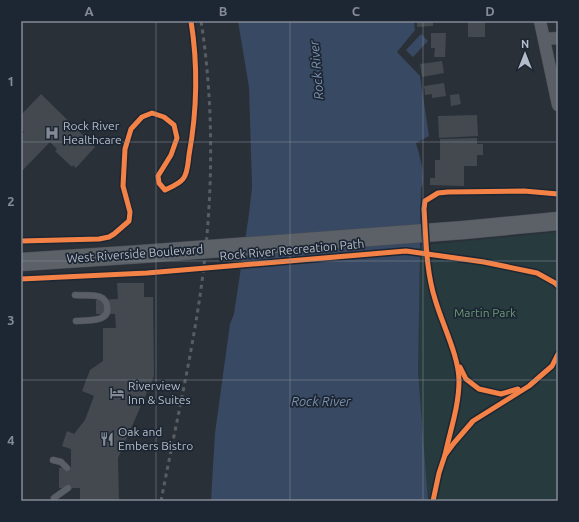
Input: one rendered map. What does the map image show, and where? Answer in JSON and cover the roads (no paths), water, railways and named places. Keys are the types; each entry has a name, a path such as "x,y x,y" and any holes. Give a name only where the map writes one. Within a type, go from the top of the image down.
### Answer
{"main road":[{"name":"West Riverside Boulevard","path":"21,262 558,222"}],"street":[{"path":"540,21 545,38 558,106"},
{"path":"545,38 558,38"}],"lane":[{"path":"75,295 100,296 108,307 107,314 102,318 76,320"},
{"path":"53,460 61,462 67,468"},
{"path":"54,498 68,488"}],"water":[{"name":"Rock River","path":"238,21 414,21 415,30 397,52 420,76 429,136 416,143 422,166 423,179 421,188 418,372 428,501 211,501 215,433 230,324 234,314 252,187 249,87"},
{"path":"421,34 428,41 413,57 406,50"}],"railway":[{"path":"161,501 196,322 208,228 211,158 209,89 201,21"}],"place":[{"name":"Rock River Healthcare","path":"52,133"},
{"name":"Riverview Inn & Suites","path":"117,393"},
{"name":"Oak and Embers Bistro","path":"107,439"}],"park label":[{"name":"Martin Park","path":"485,313"}]}
